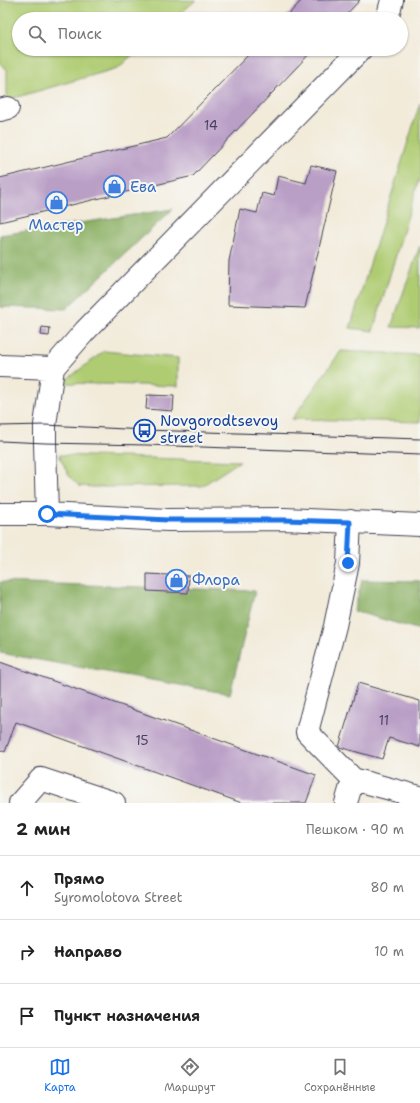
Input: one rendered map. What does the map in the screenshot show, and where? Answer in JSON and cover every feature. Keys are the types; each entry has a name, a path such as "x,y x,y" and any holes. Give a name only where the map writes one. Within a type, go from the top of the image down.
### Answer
{"street":[{"path":"388,12 392,0"},
{"path":"47,514 44,443 53,368 90,325 354,56"},
{"path":"0,366 53,368"},
{"path":"0,514 47,514 168,520 284,520 420,525"},
{"path":"350,522 348,563 335,626 307,732 353,778 420,797"},
{"path":"346,803 353,778"},
{"path":"20,803 41,779 114,803"}],"green space":[{"path":"0,0 196,0 182,12 12,12 12,56 131,56 118,68 7,100 7,69 0,64"},
{"path":"420,103 420,176 373,331 350,328"},
{"path":"173,209 66,309 0,307 0,235"},
{"path":"420,246 420,328 391,327"},
{"path":"104,351 178,358 178,386 62,383"},
{"path":"341,351 420,355 420,422 292,419"},
{"path":"59,455 240,461 202,486 94,487 79,486 69,476"},
{"path":"362,580 420,581 420,630 354,611"},
{"path":"0,582 255,591 230,694 0,653"}],"building":[{"path":"302,0 360,0 349,12 291,12"},
{"path":"247,56 307,56 193,176 0,222 0,178 167,138"},
{"path":"311,165 337,171 305,308 228,305 229,261 240,209 257,213 262,193 274,196 278,176 306,183"},
{"path":"42,327 50,328 49,336 41,335"},
{"path":"147,395 174,396 173,411 146,409"},
{"path":"147,574 189,576 188,593 147,591"},
{"path":"0,662 316,775 306,803 242,803 16,722 5,752 0,750"},
{"path":"358,683 420,701 420,747 389,738 382,759 339,747"}],"tram line":[{"path":"0,426 45,425 145,430 420,439"},
{"path":"0,441 420,455"}],"place":[{"name":"Ева","path":"115,187"},
{"name":"Мастер","path":"56,202"},
{"name":"Novgorodtsevoy street","path":"145,430"},
{"name":"Флора","path":"177,580"}],"route":[{"path":"47,514 168,520 284,520 350,522 348,563"}]}
